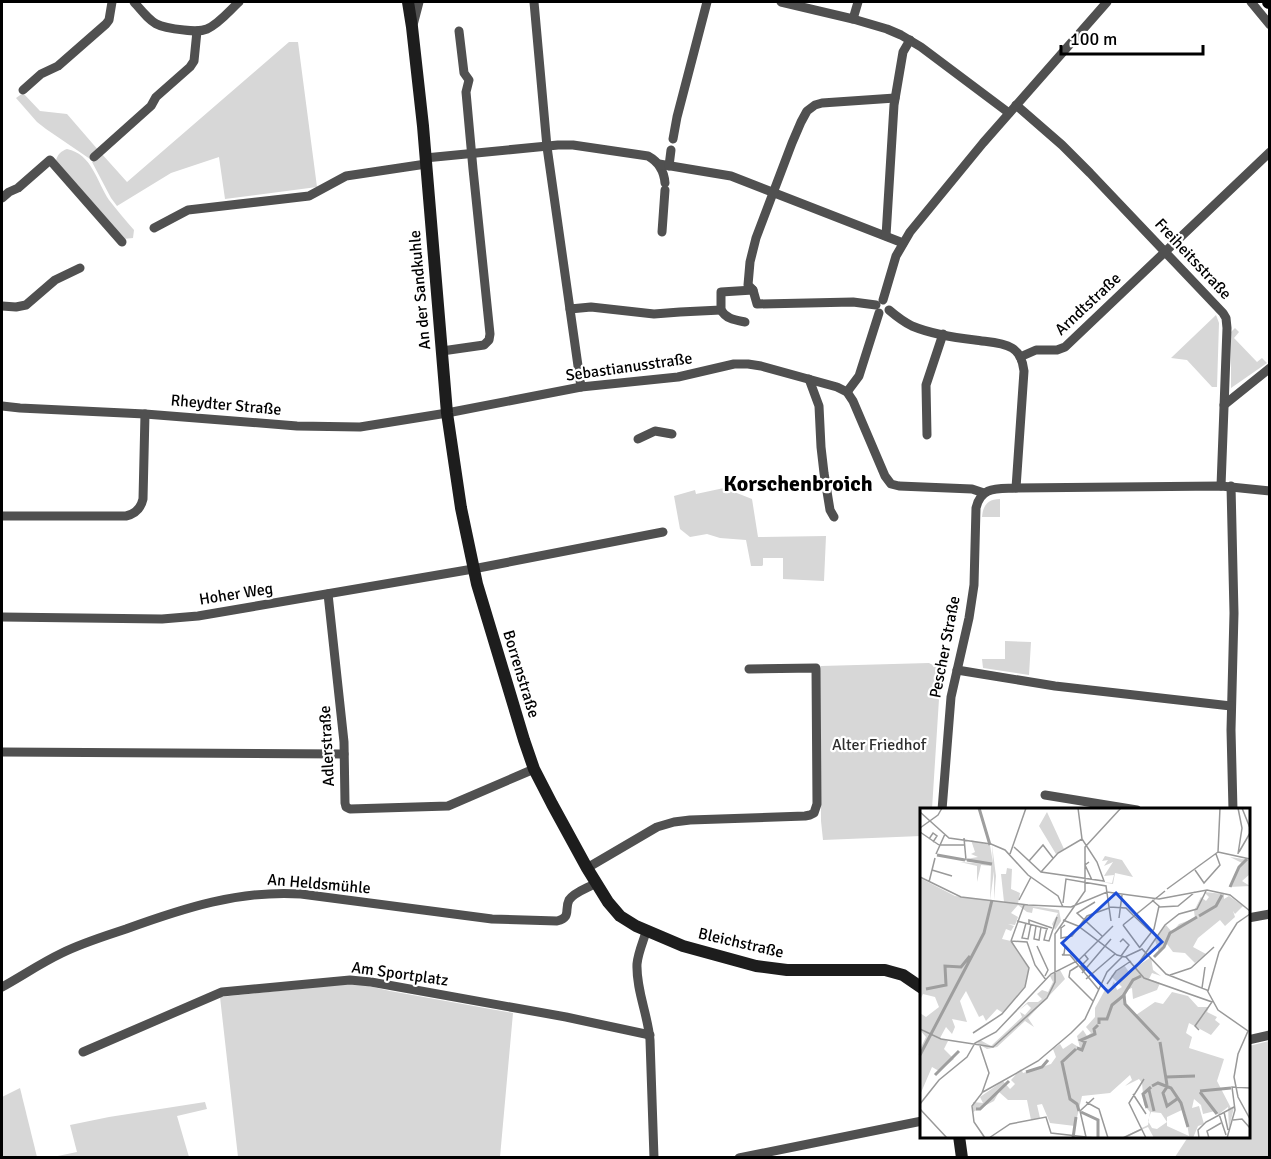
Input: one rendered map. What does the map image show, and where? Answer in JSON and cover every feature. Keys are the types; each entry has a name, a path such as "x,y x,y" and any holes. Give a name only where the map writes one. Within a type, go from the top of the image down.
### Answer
{"main road":[{"name":"An der Sandkuhle","path":"408,2 426,161 447,413"},
{"name":"Borrenstraße","path":"447,413 473,569 534,769 596,883 612,908 625,920"},
{"name":"Bleichstraße","path":"625,920 646,932 695,950 756,966 787,970 885,970 903,975 920,987"},
{"path":"958,1138 962,1158"}],"street":[{"path":"23,90 41,74 58,66 106,24 109,20 112,2"},
{"path":"134,2 147,17 160,27 197,31 214,25 239,2"},
{"path":"412,27 419,2"},
{"path":"534,2 547,147 581,387"},
{"path":"673,139 707,2"},
{"path":"781,2 892,30 910,40 1009,113"},
{"path":"853,19 858,2"},
{"path":"1107,2 983,143 903,243 894,261 858,376 847,392 854,400 886,478 891,484 902,487 972,489 984,493 994,489 1016,488 1226,486 1269,491"},
{"path":"1251,2 1269,26"},
{"path":"94,157 151,106 156,97 192,65 197,31"},
{"path":"442,351 482,346 487,343 490,336 471,153 466,92 469,80 464,73 459,31"},
{"path":"886,236 891,128 903,52 910,40"},
{"path":"895,98 822,103 807,111 757,233 750,262 748,285 753,290 757,304 853,302 879,306 886,314 889,310 912,326 1006,345 1013,349 1020,357 1024,371 1016,488"},
{"name":"Freiheitsstraße","path":"1016,105 1090,173 1226,318 1224,405 1226,486 1234,613 1231,706 1233,808"},
{"path":"154,228 188,210 309,196 346,176 471,153 573,146 643,154 652,158 664,174 662,232"},
{"path":"669,166 671,150"},
{"name":"Arndtstraße","path":"1020,357 1036,350 1057,350 1065,347 1269,152"},
{"path":"2,198 18,188 50,160 122,242"},
{"path":"659,165 727,175 903,243"},
{"path":"2,306 18,307 27,304 56,280 80,268"},
{"path":"745,322 732,320 723,314 721,292 753,290"},
{"path":"570,309 591,307 654,314 721,310"},
{"path":"927,435 926,385 944,334"},
{"name":"Sebastianusstraße","path":"447,413 581,387 669,379 738,364 761,366 839,387 847,392"},
{"path":"1224,405 1269,368"},
{"path":"809,379 819,406 820,447 830,510 834,517"},
{"name":"Rheydter Straße","path":"2,406 289,425 360,427 447,413"},
{"path":"2,516 126,516 135,512 143,499 145,414"},
{"path":"638,439 655,430 672,434"},
{"name":"Pescher Straße","path":"942,808 951,697 973,591 976,508 984,493"},
{"name":"Hoher Weg","path":"2,617 174,619 473,569 663,532"},
{"name":"Adlerstraße","path":"328,594 344,754 346,807 350,809 448,806 534,769"},
{"path":"587,868 657,827 669,823 813,814 817,804 816,668 749,669"},
{"path":"957,670 1080,689 1231,706"},
{"path":"2,752 344,754"},
{"path":"1045,795 1125,808"},
{"name":"An Heldsmühle","path":"2,987 59,954 80,945 177,912 230,898 270,893 302,894 492,919 557,921 566,915 571,898 596,883"},
{"path":"1250,915 1269,914"},
{"path":"646,932 637,971 650,1035 654,1158"},
{"name":"Am Sportplatz","path":"83,1052 222,992 350,980 552,1014 650,1035"},
{"path":"1250,1040 1269,1035"},
{"path":"739,1158 920,1121"}],"green space":[{"path":"289,42 298,42 317,187 225,199 219,157 171,173 117,206 92,162 101,153 127,182"},
{"path":"23,93 40,111 67,114 99,151 90,159 46,129 16,98"},
{"path":"67,149 75,152 88,163 109,200 134,230 133,238 123,239 56,161 57,157"},
{"path":"1216,315 1219,323 1217,387 1212,387 1187,360 1171,358"},
{"path":"1235,328 1239,332 1234,338 1257,362 1262,358 1267,363 1231,388 1231,332"},
{"path":"724,488 752,499 758,537 826,536 824,581 783,579 783,558 763,558 762,566 751,566 746,540 720,538 707,534 690,537 680,529 674,496 695,490 696,494"},
{"path":"1000,499 1000,517 982,517 987,504 992,500"},
{"path":"1005,641 1031,642 1029,675 983,668 982,659 1005,659"},
{"name":"Alter Friedhof","path":"929,663 946,672 939,699 932,808 920,808 920,836 823,840 821,666"},
{"path":"356,983 513,1013 500,1157 238,1157 220,997"},
{"path":"1269,1041 1269,1157 1175,1157 1187,1138 1250,1138 1250,1046"},
{"path":"20,1088 37,1157 2,1157 2,1097"},
{"path":"205,1102 207,1109 177,1116 189,1157 53,1157 77,1152 70,1125"}],"district":[{"name":"Korschenbroich","path":"798,483"}]}
